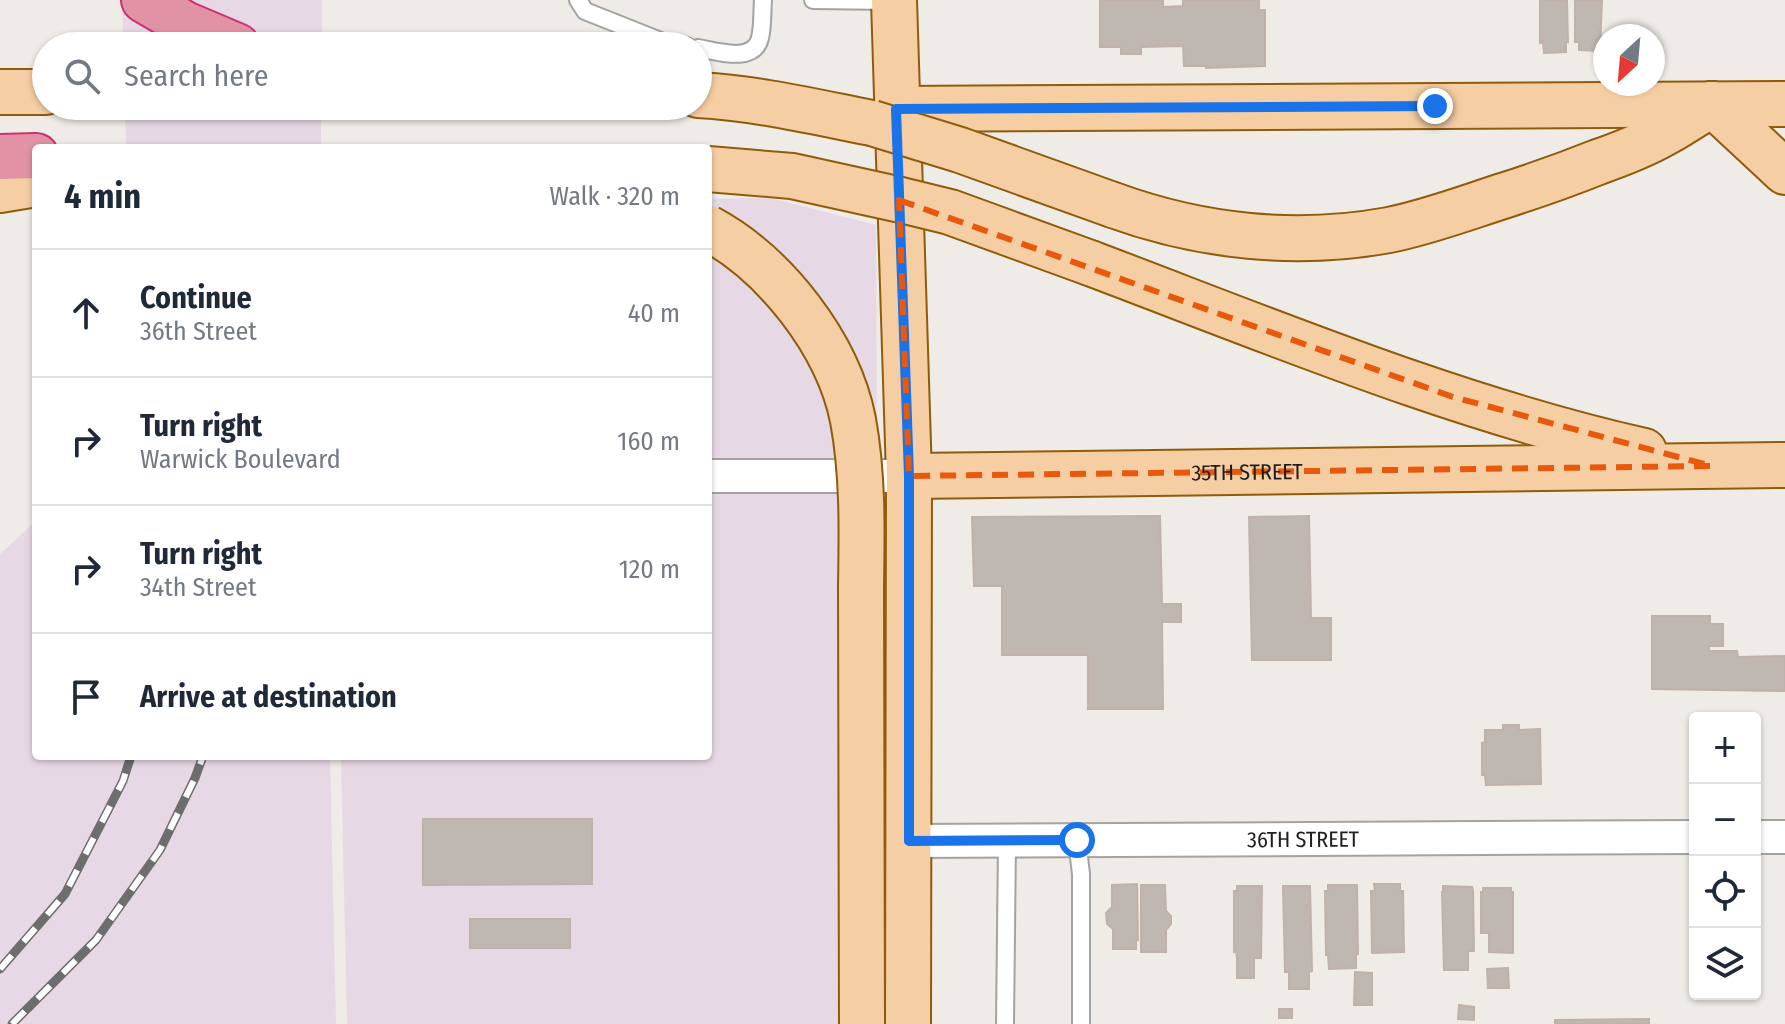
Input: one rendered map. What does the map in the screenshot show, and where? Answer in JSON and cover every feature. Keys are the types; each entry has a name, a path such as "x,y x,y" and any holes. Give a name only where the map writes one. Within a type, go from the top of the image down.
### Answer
{"highway":[{"path":"144,0 204,32"},
{"path":"0,157 32,156"}],"main road":[{"path":"894,0 909,476 908,1024"},
{"path":"0,92 32,92"},
{"path":"712,96 872,123 960,150 1175,225 1257,238 1315,237 1389,230 1448,214 1544,183 1635,148 1712,104"},
{"path":"1712,104 1785,172"},
{"path":"896,109 1785,104"},
{"path":"712,169 792,176 950,212 1453,397 1590,438 1712,466"},
{"path":"0,190 32,185"},
{"path":"712,231 749,255 787,291 815,330 832,363 852,416 860,465 862,1024"},
{"name":"35TH STREET","path":"909,476 1785,465"}],"street":[{"name":"35TH STREET","path":"712,476 909,476"},
{"name":"36TH STREET","path":"909,841 1689,837"},
{"path":"1761,837 1785,837"}],"lane":[{"path":"578,0 585,11 638,32"},
{"path":"712,50 743,54 757,46 763,0"},
{"path":"813,0 894,0"},
{"path":"1077,840 1081,874 1081,1024"},
{"path":"1005,1024 1007,841"}],"highlighted area":[{"path":"899,200 1453,397 1712,466 909,476"}],"shaded area":[{"path":"122,0 322,0 322,32 123,32"},
{"path":"125,120 321,120 321,144 126,144"},
{"path":"771,198 876,225 879,1024 347,1024 341,760 712,760 712,199"},
{"path":"32,525 32,760 330,760 336,1024 0,1024 0,554"}],"building":[{"path":"1100,0 1163,0 1163,7 1183,6 1183,0 1259,0 1259,10 1265,10 1265,66 1184,66 1183,46 1141,47 1141,54 1121,54 1121,47 1100,47"},
{"path":"1540,0 1567,0 1566,52 1544,53 1543,42 1540,43"},
{"path":"1575,0 1602,0 1601,24 1593,24 1593,51 1579,50 1579,42 1575,42"},
{"path":"1160,516 1162,604 1181,604 1181,622 1162,622 1163,709 1088,709 1088,655 1002,655 1002,586 974,586 972,517"},
{"path":"1309,516 1311,618 1331,618 1331,660 1252,660 1249,517"},
{"path":"1652,616 1710,616 1710,624 1723,624 1723,646 1709,646 1709,651 1737,651 1738,657 1785,656 1785,691 1652,689"},
{"path":"1503,725 1519,725 1519,730 1540,729 1541,784 1486,785 1485,775 1482,775 1485,730 1503,730"},
{"path":"423,819 592,819 592,884 423,885"},
{"path":"1137,884 1136,949 1113,949 1113,929 1107,924 1106,913 1112,907 1112,885"},
{"path":"1374,884 1400,884 1400,891 1403,891 1404,952 1372,953 1371,891 1375,891"},
{"path":"1141,885 1165,885 1166,911 1171,916 1171,924 1166,930 1166,952 1141,952"},
{"path":"1328,885 1357,885 1356,968 1329,969 1325,891 1328,891"},
{"path":"1237,886 1262,886 1261,958 1254,958 1254,978 1237,978 1234,891 1237,891"},
{"path":"1283,886 1310,886 1312,971 1309,972 1309,989 1289,989 1289,972 1285,972"},
{"path":"1443,886 1472,887 1474,951 1468,951 1468,970 1444,970"},
{"path":"1483,888 1511,888 1513,892 1513,953 1489,952 1489,933 1481,933"},
{"path":"470,919 570,919 570,948 470,948"},
{"path":"1508,968 1509,988 1488,988 1487,969"},
{"path":"1355,972 1372,973 1372,1005 1354,1005"},
{"path":"1459,1005 1474,1007 1474,1020 1458,1019"},
{"path":"1279,1009 1292,1009 1292,1018 1279,1018"},
{"path":"1649,1019 1649,1024 1555,1024 1555,1020"}],"railway":[{"path":"0,969 65,894 123,781 130,760"},
{"path":"12,1024 96,940 160,850 202,760"}],"route":[{"path":"1077,840 909,841 909,476 896,109 1435,106"}]}
